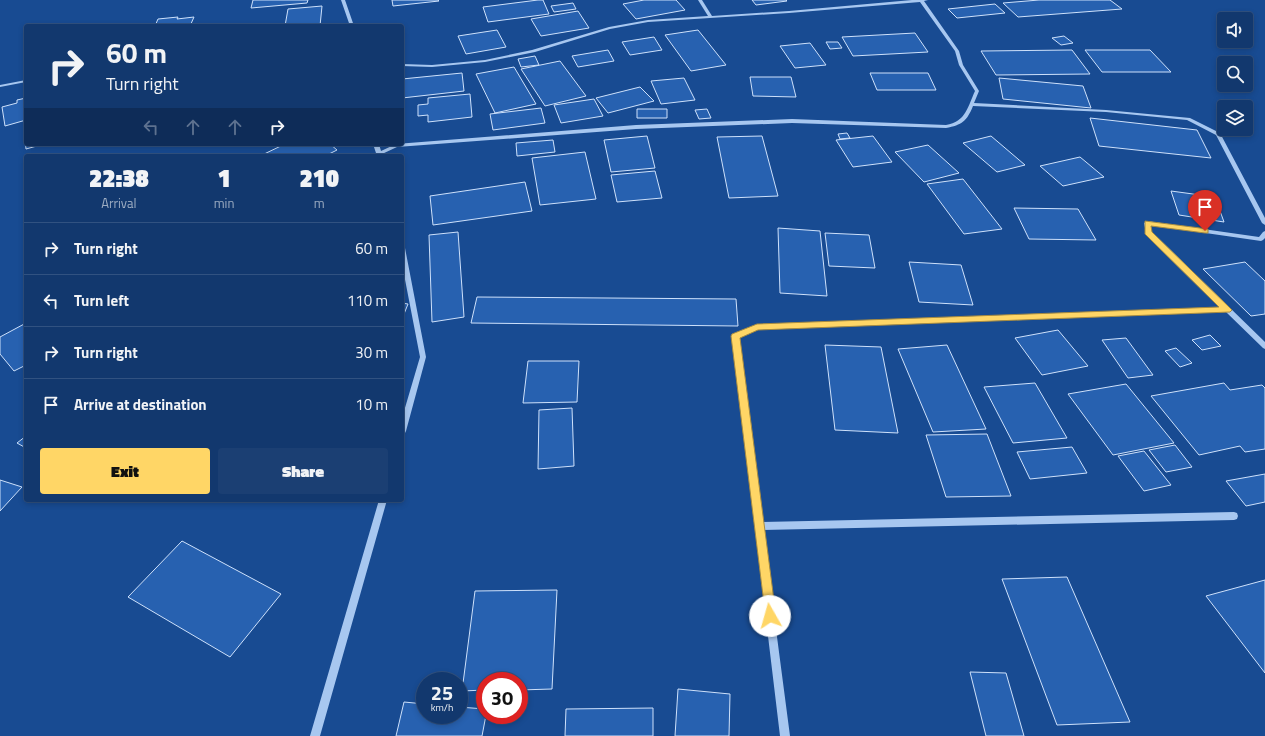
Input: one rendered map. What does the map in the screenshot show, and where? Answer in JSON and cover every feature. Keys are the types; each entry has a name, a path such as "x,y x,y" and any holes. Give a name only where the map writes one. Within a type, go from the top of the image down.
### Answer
{"street":[{"path":"343,0 351,24"},
{"path":"700,0 710,16"},
{"path":"404,145 636,127 792,121 948,128 957,125 965,119 970,104 977,91 961,65 956,51 921,0"},
{"path":"404,65 432,66 485,61 533,51 609,28 648,21 789,12 926,0"},
{"path":"0,86 24,81"},
{"path":"970,104 1106,111 1188,119 1218,134 1265,223"},
{"path":"382,154 396,146"},
{"path":"1264,237 1147,223 1148,232 1265,346"},
{"path":"404,258 423,357 404,424"},
{"path":"785,736 735,336 757,327 1227,310"},
{"path":"315,736 382,502"},
{"path":"759,526 1234,516"}],"building":[{"path":"253,0 308,0 307,3 251,8"},
{"path":"392,0 438,0 439,1 393,6"},
{"path":"543,0 549,14 488,22 483,7"},
{"path":"644,0 676,0 685,10 636,19 623,4"},
{"path":"752,0 786,0 787,1 756,5"},
{"path":"1039,0 1110,0 1122,9 1018,17 1003,3"},
{"path":"573,3 576,9 554,12 551,6"},
{"path":"995,4 1005,13 957,18 948,9"},
{"path":"322,6 320,24 285,24 288,9"},
{"path":"578,11 589,28 541,36 531,19"},
{"path":"194,17 191,24 156,24 158,19"},
{"path":"497,30 506,47 466,54 458,36"},
{"path":"698,30 726,65 691,71 665,35"},
{"path":"915,33 928,52 853,56 842,37"},
{"path":"1064,36 1073,43 1061,45 1052,38"},
{"path":"654,37 662,50 630,55 622,42"},
{"path":"826,42 838,42 842,48 830,49"},
{"path":"810,43 826,65 795,68 780,46"},
{"path":"608,50 614,61 578,67 572,56"},
{"path":"1072,50 1090,74 996,75 981,51"},
{"path":"1085,50 1150,50 1171,72 1102,72"},
{"path":"535,56 539,65 521,67 518,59"},
{"path":"560,61 586,96 545,106 521,69"},
{"path":"514,67 536,104 495,113 476,74"},
{"path":"462,73 464,91 404,98 404,79"},
{"path":"870,73 928,73 936,90 877,90"},
{"path":"750,77 791,77 796,97 753,96"},
{"path":"684,78 695,100 661,104 651,81"},
{"path":"999,78 1083,86 1091,108 1003,99"},
{"path":"640,87 654,101 608,113 596,98"},
{"path":"470,94 472,117 428,122 428,115 418,116 418,105 428,104 428,98"},
{"path":"24,98 24,121 5,126 2,107 17,103 17,100"},
{"path":"594,99 603,116 561,123 554,105"},
{"path":"541,108 545,123 493,130 490,114"},
{"path":"637,109 667,109 667,118 637,118"},
{"path":"707,109 711,118 699,119 695,110"},
{"path":"1090,118 1197,130 1211,158 1099,146"},
{"path":"847,133 850,138 840,139 838,134"},
{"path":"647,136 655,168 611,172 604,140"},
{"path":"762,136 778,196 729,198 717,137"},
{"path":"873,136 892,162 853,167 836,140"},
{"path":"991,136 1025,165 997,172 963,143"},
{"path":"553,140 555,152 517,156 516,143"},
{"path":"928,145 959,173 924,182 895,152"},
{"path":"26,146 37,146 26,149"},
{"path":"281,146 332,146 337,150 329,154 264,154"},
{"path":"585,152 596,199 540,205 532,158"},
{"path":"1080,157 1104,177 1063,186 1040,166"},
{"path":"655,171 662,198 617,202 611,175"},
{"path":"963,179 1002,229 964,234 927,184"},
{"path":"525,182 532,211 433,225 430,196"},
{"path":"1171,191 1215,197 1224,222 1179,215"},
{"path":"1014,208 1078,209 1096,240 1029,239"},
{"path":"778,228 820,231 827,296 780,293"},
{"path":"458,232 464,317 432,322 429,235"},
{"path":"825,233 869,235 875,268 829,266"},
{"path":"909,262 961,265 973,305 919,302"},
{"path":"1245,262 1265,281 1265,314 1251,316 1203,269"},
{"path":"477,297 736,299 738,326 471,323"},
{"path":"404,303 408,304 404,314"},
{"path":"24,324 24,366 14,371 0,354 0,337"},
{"path":"1058,330 1088,366 1042,375 1015,338"},
{"path":"1210,335 1221,346 1202,350 1192,340"},
{"path":"1126,338 1153,375 1128,378 1102,340"},
{"path":"825,345 881,347 898,433 835,430"},
{"path":"947,345 986,429 933,432 898,349"},
{"path":"1176,348 1192,363 1180,367 1165,351"},
{"path":"528,361 579,361 577,402 523,403"},
{"path":"1035,383 1067,438 1013,443 984,387"},
{"path":"1224,383 1230,390 1262,385 1265,388 1265,449 1245,452 1240,446 1199,455 1151,396"},
{"path":"1126,384 1174,443 1113,455 1068,394"},
{"path":"572,408 574,466 538,469 539,410"},
{"path":"987,434 1011,496 946,497 926,435"},
{"path":"24,438 24,447 17,443"},
{"path":"1175,445 1192,467 1166,472 1149,450"},
{"path":"1072,447 1087,473 1030,479 1017,452"},
{"path":"1144,451 1171,485 1144,491 1118,456"},
{"path":"1265,474 1265,502 1246,506 1226,481"},
{"path":"0,480 22,487 0,511"},
{"path":"182,541 281,594 230,657 128,597"},
{"path":"1067,577 1130,722 1057,725 1002,579"},
{"path":"1265,580 1265,673 1206,596"},
{"path":"557,590 552,689 528,690 528,672 476,672 476,690 468,691 468,672 464,672 475,591"},
{"path":"970,672 1006,673 1024,736 986,736"},
{"path":"678,689 730,694 729,736 675,736"},
{"path":"404,702 416,703 416,724 468,724 468,708 476,708 476,724 484,724 482,736 396,736"},
{"path":"653,708 653,736 565,736 566,709"}],"route":[{"path":"770,616 735,336 757,327 1227,310 1148,232 1147,223 1205,231"}]}
